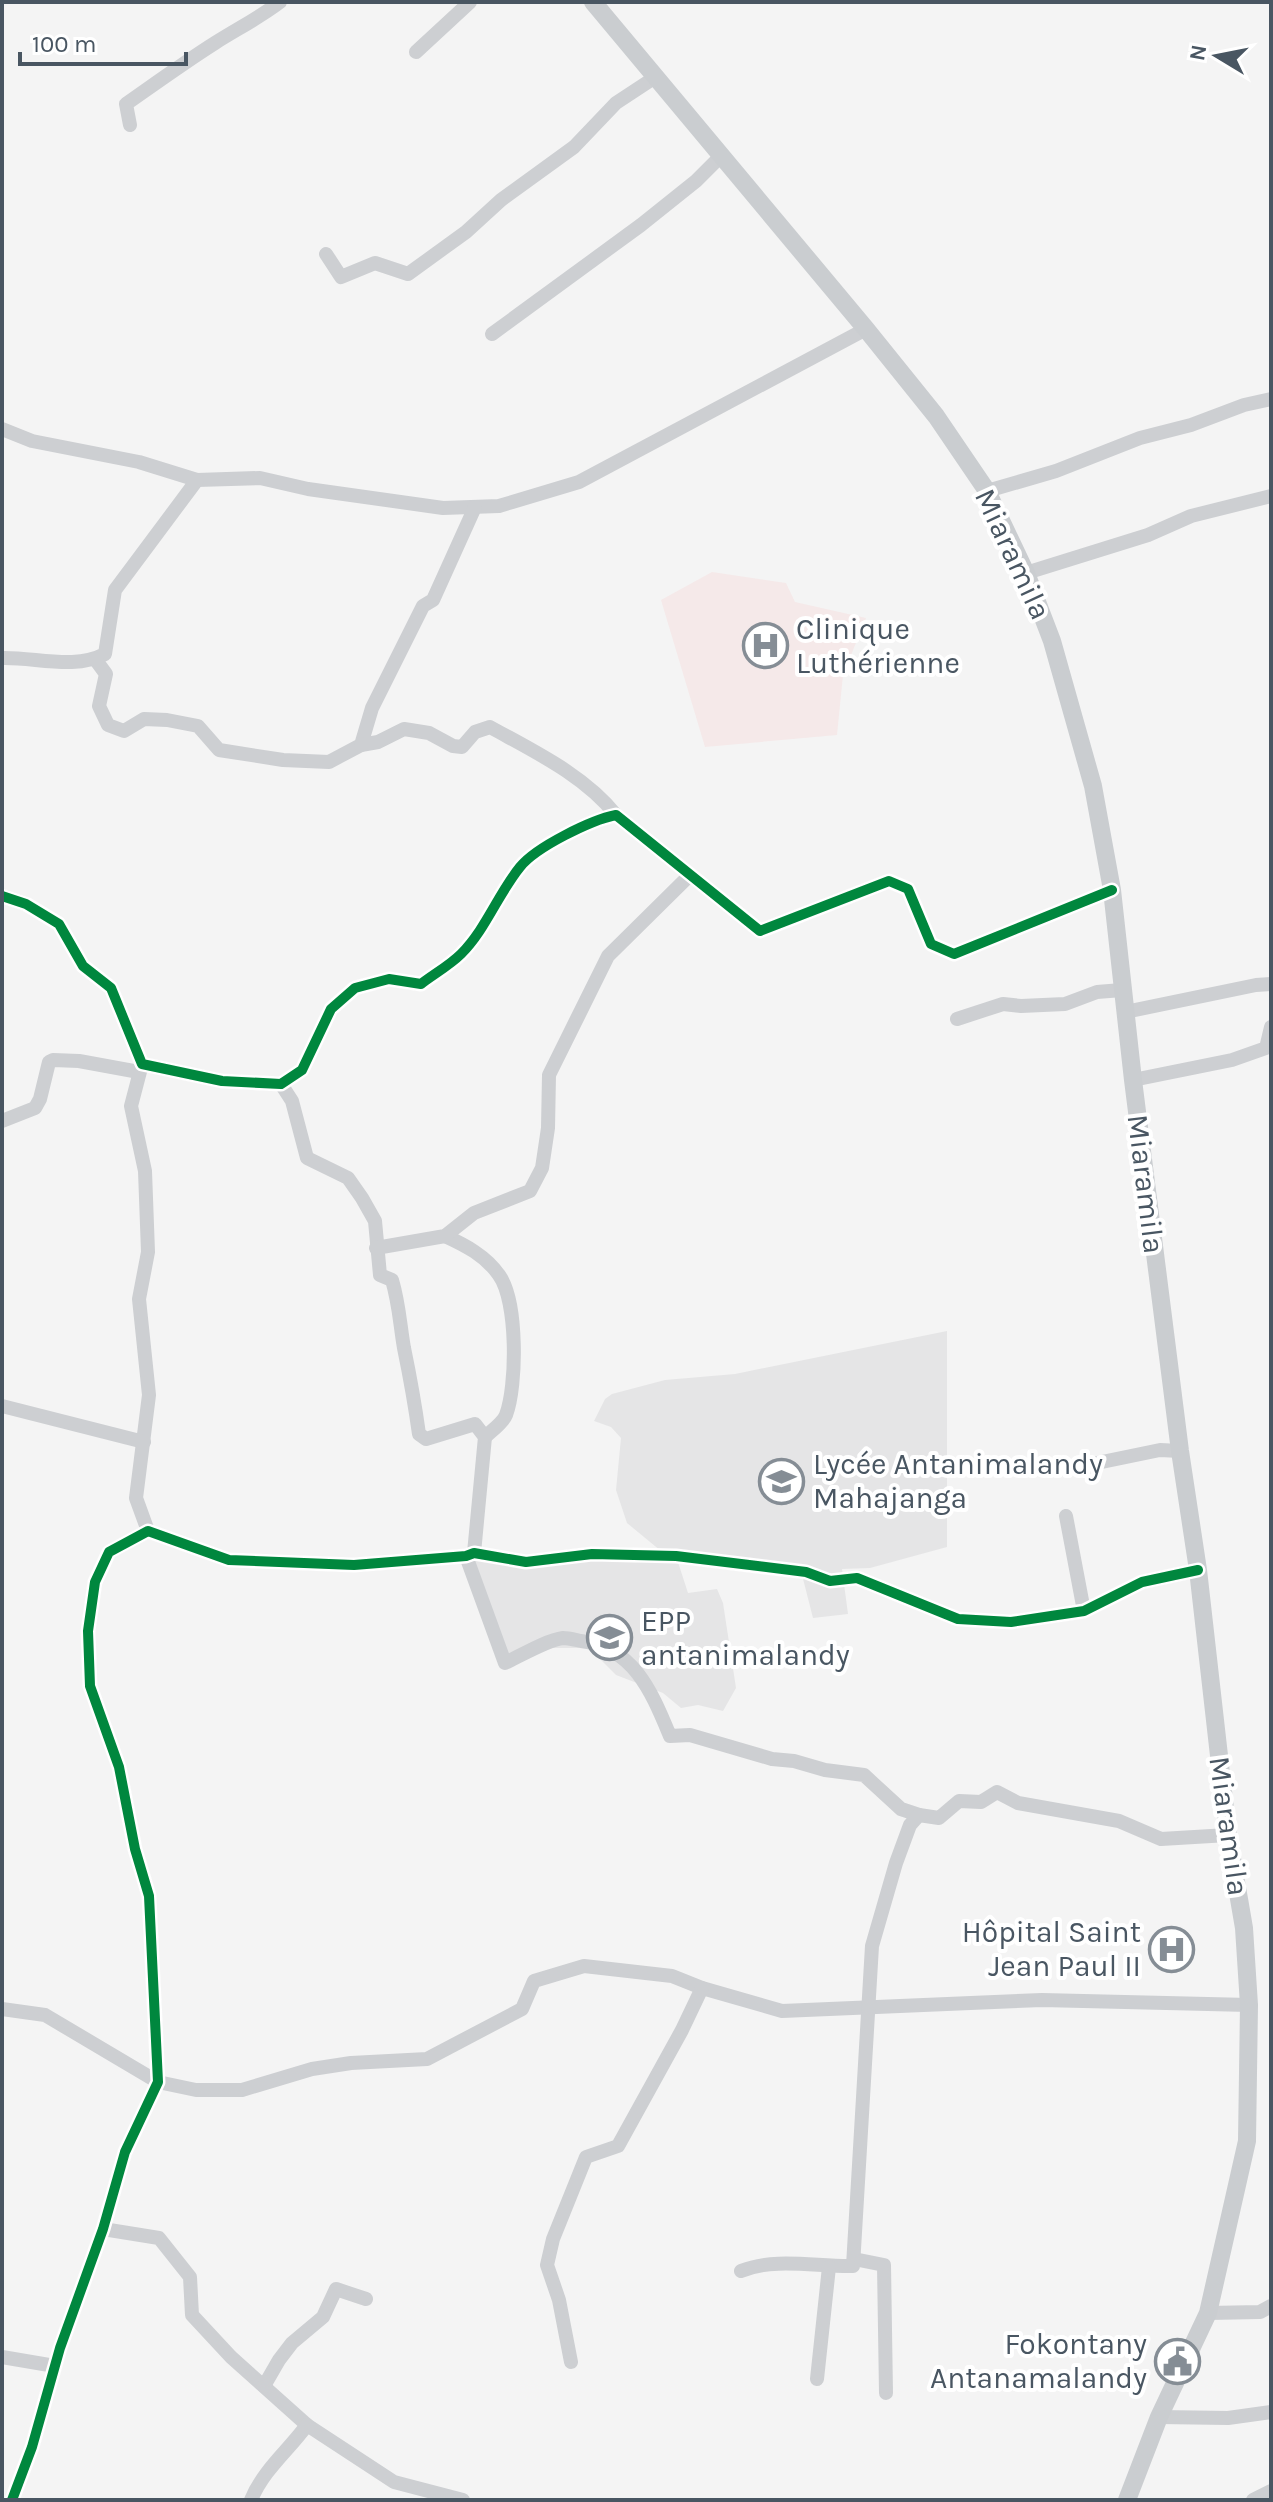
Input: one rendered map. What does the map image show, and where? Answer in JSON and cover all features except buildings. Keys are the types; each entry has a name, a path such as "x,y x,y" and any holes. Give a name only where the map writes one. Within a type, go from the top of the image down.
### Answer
{"main road":[{"name":"Miaramila","path":"593,2 866,329 936,416 987,491 1026,573 1052,641 1093,786 1112,890 1133,1080 1198,1570 1228,1835 1244,1928 1249,2005 1247,2141 1208,2313 1159,2417 1127,2500"}],"street":[{"path":"130,125 126,104 178,66 253,23 280,2"},
{"path":"416,52 470,2"},
{"path":"326,254 341,277 375,263 408,274 574,147 616,103 654,78"},
{"path":"492,334 641,225 696,181 722,155"},
{"path":"2,429 32,441 139,462 197,480 260,478 308,489 443,508 499,506 579,482 866,329"},
{"path":"987,491 1056,471 1140,438 1271,399"},
{"path":"2,658 26,657 57,662 95,659 105,654 115,590 197,480"},
{"path":"1026,573 1148,535 1191,516 1271,496"},
{"path":"361,745 372,708 423,606 433,600 475,507"},
{"path":"95,659 106,674 99,706 108,725 124,731 144,719 198,726 219,750 283,760 329,762 361,745 378,742 404,729 429,733 453,746 462,747 475,732 490,727 569,771 603,798 616,815 760,931 889,881 908,889 931,944 954,954 1112,890"},
{"path":"2,1121 35,1108 49,1062 53,1060 140,1068 222,1081 281,1084 302,1070 331,1009 355,988 389,979 421,984 461,954 497,906 521,865 564,835 600,818 616,815"},
{"path":"376,1248 445,1236 474,1213 530,1191 542,1168 548,1128 549,1075 608,956 690,875"},
{"path":"2,896 26,904 59,924 83,966 111,988 140,1068 131,1106 146,1185 148,1252 139,1299 149,1395 136,1498 148,1531"},
{"path":"1125,1012 1271,984"},
{"path":"957,1019 1003,1004 1065,1004 1097,992 1122,990"},
{"path":"1133,1080 1232,1060 1266,1048 1271,1027"},
{"path":"281,1084 292,1101 307,1158 348,1178 375,1221 380,1275 392,1280 398,1301 419,1434 426,1439 475,1424 485,1437"},
{"path":"445,1236 469,1246 500,1276 510,1300 513,1373 506,1417 485,1437 470,1555 505,1663 562,1638 612,1649 635,1669 653,1695 670,1736 690,1735 772,1759 864,1775 901,1809 919,1815 939,1818 959,1801 981,1802 997,1792 1018,1803 1119,1821 1161,1839 1228,1835"},
{"path":"2,1406 144,1442"},
{"path":"1097,1463 1160,1450 1180,1451"},
{"path":"1066,1516 1084,1611"},
{"path":"12,2500 103,2229 125,2152 158,2082 149,1896 135,1849 119,1767 90,1686 88,1631 95,1582 109,1552 148,1531 229,1560 354,1565 470,1555 526,1562 592,1554 676,1556 806,1572 830,1581 857,1578 958,1619 1011,1622 1084,1611 1142,1582 1198,1570"},
{"path":"741,2271 752,2266 853,2266 872,1946 910,1825 919,1815"},
{"path":"2,2009 45,2015 158,2082 196,2090 242,2090 312,2069 351,2063 427,2059 522,2009 534,1981 584,1966 672,1976 782,2011 1042,2000 1249,2005"},
{"path":"571,2362 559,2300 547,2265 553,2239 586,2157 618,2146 702,1988"},
{"path":"103,2229 159,2238 190,2277 192,2315 231,2357 307,2425 394,2482 463,2500"},
{"path":"854,2259 884,2265 886,2393"},
{"path":"817,2379 829,2267"},
{"path":"264,2386 292,2343 323,2317 336,2289 366,2299"},
{"path":"1208,2313 1260,2312 1271,2306"},
{"path":"2,2357 55,2366"},
{"path":"1159,2417 1228,2418 1271,2412"},
{"path":"251,2500 273,2462 293,2444 307,2425"},
{"path":"1253,2500 1271,2491"}],"shaded area":[{"name":"Clinique Luthérienne","path":"712,572 786,583 795,602 866,618 843,675 837,735 705,747 661,600"},
{"name":"Lycée Antanimalandy Mahajanga","path":"947,1331 947,1547 870,1568 842,1569 848,1614 813,1618 800,1567 661,1551 627,1523 616,1490 621,1438 611,1427 594,1421 605,1399 612,1394 665,1380 735,1374"},
{"name":"EPP antanimalandy","path":"474,1553 526,1562 676,1556 688,1593 717,1589 723,1603 736,1688 723,1711 698,1705 681,1708 663,1693 616,1675 589,1648 540,1648 498,1659 477,1596"}],"cycle path":[{"path":"2,896 26,904 59,924 83,966 111,988 142,1064 222,1081 281,1084 302,1070 331,1009 355,988 389,979 421,984 452,962 470,944 512,877 528,859 565,835 616,815 760,931 889,881 908,889 931,944 954,954 1112,890"},
{"path":"12,2500 32,2447 60,2348 103,2229 125,2152 158,2082 149,1896 135,1849 119,1767 90,1686 88,1631 95,1582 109,1552 148,1531 229,1560 354,1565 474,1553 526,1562 592,1554 676,1556 806,1572 830,1581 857,1578 958,1619 1011,1622 1084,1611 1142,1582 1198,1570"}],"place":[{"name":"Clinique Luthérienne","path":"765,646"},
{"name":"Lycée Antanimalandy Mahajanga","path":"782,1481"},
{"name":"EPP antanimalandy","path":"610,1638"},
{"name":"Hôpital Saint Jean Paul II","path":"1172,1949"},
{"name":"Fokontany Antanamalandy","path":"1178,2361"}]}
